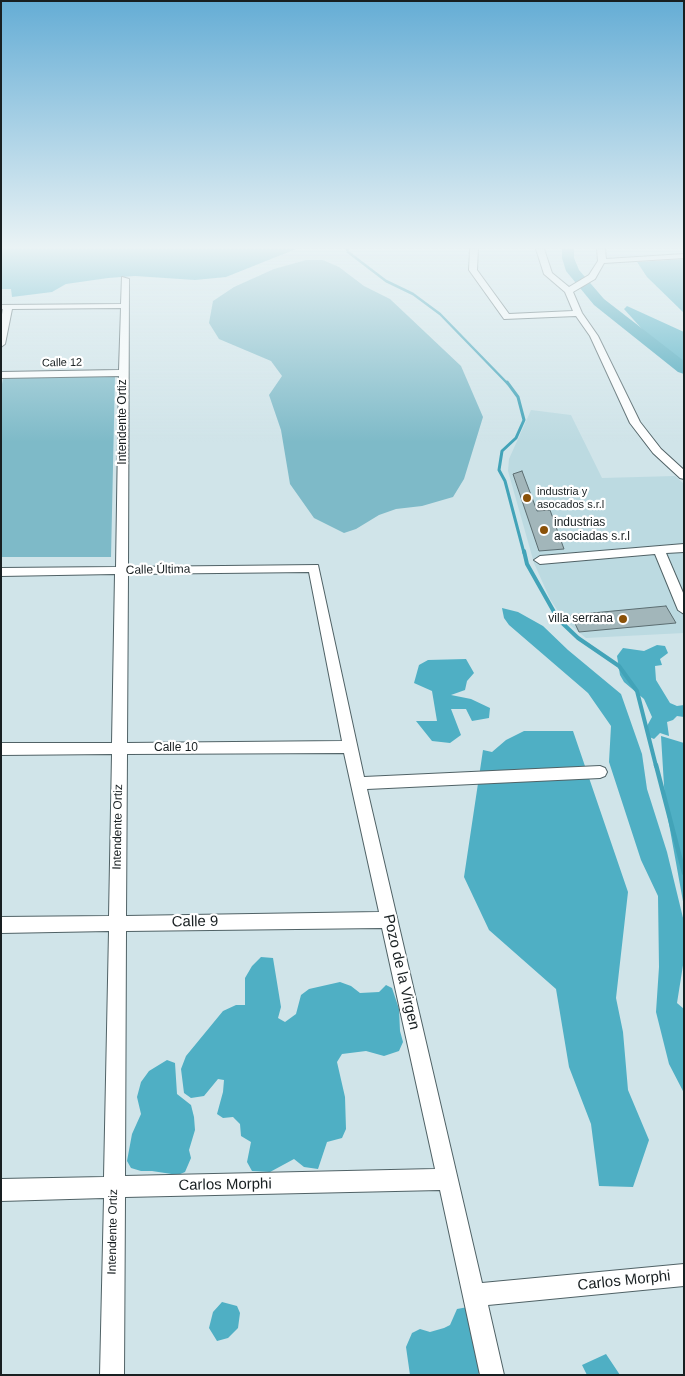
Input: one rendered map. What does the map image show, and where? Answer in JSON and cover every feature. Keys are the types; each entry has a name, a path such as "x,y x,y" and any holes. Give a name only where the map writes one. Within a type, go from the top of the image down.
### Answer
{"street":[{"path":"1,344 4,313"},
{"name":"Intendente Ortiz","path":"112,1375 124,313"},
{"path":"504,313 507,317 574,313"},
{"path":"578,313 594,336 636,423 657,451 684,476"},
{"name":"Calle 12","path":"1,375 123,373"},
{"path":"540,560 684,548"},
{"path":"659,550 684,610"},
{"name":"Calle Última","path":"1,572 314,568"},
{"name":"Pozo de la Virgen","path":"314,568 350,747 492,1375"},
{"name":"Calle 10","path":"1,749 350,747"},
{"path":"358,783 600,772"},
{"name":"Calle 9","path":"1,926 390,920"},
{"name":"Carlos Morphi","path":"1,1190 449,1179"},
{"name":"Carlos Morphi","path":"475,1295 684,1275"}],"shaded area":[{"path":"211,313 405,313 461,366 483,417 464,479 453,497 422,506 396,509 379,515 356,529 344,533 314,518 290,484 281,430 269,395 282,376 271,361 219,339 209,323"},
{"path":"628,313 643,313 684,332 684,367 651,339"},
{"path":"115,376 111,557 1,557 1,390 3,378"},
{"path":"531,410 571,415 602,478 675,476 684,484 684,633 586,638 564,620 550,599 534,563 508,471 509,459"},
{"path":"502,608 518,612 543,626 568,650 621,694 642,754 647,789 667,852 684,922 684,959 677,1003 684,1009 684,1093 669,1064 656,1012 659,967 658,896 641,860 609,762 611,726 588,693 509,625 504,618"},
{"path":"657,645 665,646 668,653 660,659 662,665 655,666 656,680 670,703 677,706 684,705 684,717 677,716 667,722 669,736 660,733 654,739 647,736 647,726 652,717 644,699 624,682 620,675 617,656 623,648 644,651"},
{"path":"466,659 474,673 467,681 465,690 451,695 471,699 490,708 489,718 472,721 466,709 451,709 461,735 450,743 432,741 416,721 437,721 432,691 414,683 419,665 428,660"},
{"path":"524,731 573,731 628,892 616,998 623,1032 628,1090 649,1140 633,1187 599,1186 591,1124 569,1067 556,989 489,930 464,877 483,750 492,752 506,740"},
{"path":"661,736 684,743 684,907 665,802"},
{"path":"261,957 273,958 281,1007 278,1018 285,1022 296,1014 301,995 309,989 340,982 351,986 360,993 379,992 386,985 392,988 399,1009 400,1031 403,1042 399,1051 384,1056 366,1051 342,1054 337,1062 345,1097 346,1129 342,1138 327,1142 318,1169 304,1167 294,1159 270,1172 252,1171 247,1162 251,1142 241,1136 240,1124 233,1117 223,1118 217,1114 224,1080 218,1079 204,1096 191,1098 184,1093 181,1069 186,1056 223,1011 236,1005 245,1005 245,978 252,966"},
{"path":"167,1060 175,1063 177,1094 191,1105 194,1117 195,1130 189,1150 191,1158 185,1172 178,1175 141,1171 131,1168 127,1161 132,1134 141,1114 137,1097 141,1082 149,1071"},
{"path":"222,1302 237,1306 240,1313 238,1328 228,1338 217,1341 209,1328 213,1312"},
{"path":"468,1307 487,1350 478,1375 410,1375 406,1347 412,1333 420,1329 430,1332 444,1328 450,1325 457,1309"},
{"path":"606,1354 620,1375 587,1375 582,1365"}],"building":[{"name":"industrias asociadas s.r.l","path":"522,471 537,511 550,510 564,549 539,551 513,474"},
{"name":"villa serrana","path":"666,606 676,623 579,632 571,615"}],"waterway":[{"path":"439,313 508,384"},
{"path":"614,313 684,369"},
{"path":"507,382 518,397 524,420 516,438 502,451 499,470 505,481 524,553"},
{"path":"524,551 527,564 558,619 578,638 619,666 637,691 656,766"},
{"path":"656,765 684,873"}],"place":[{"name":"industria y asocados s.r.l","path":"527,498"},
{"name":"industrias asociadas s.r.l","path":"544,530"},
{"name":"villa serrana","path":"623,619"}]}
